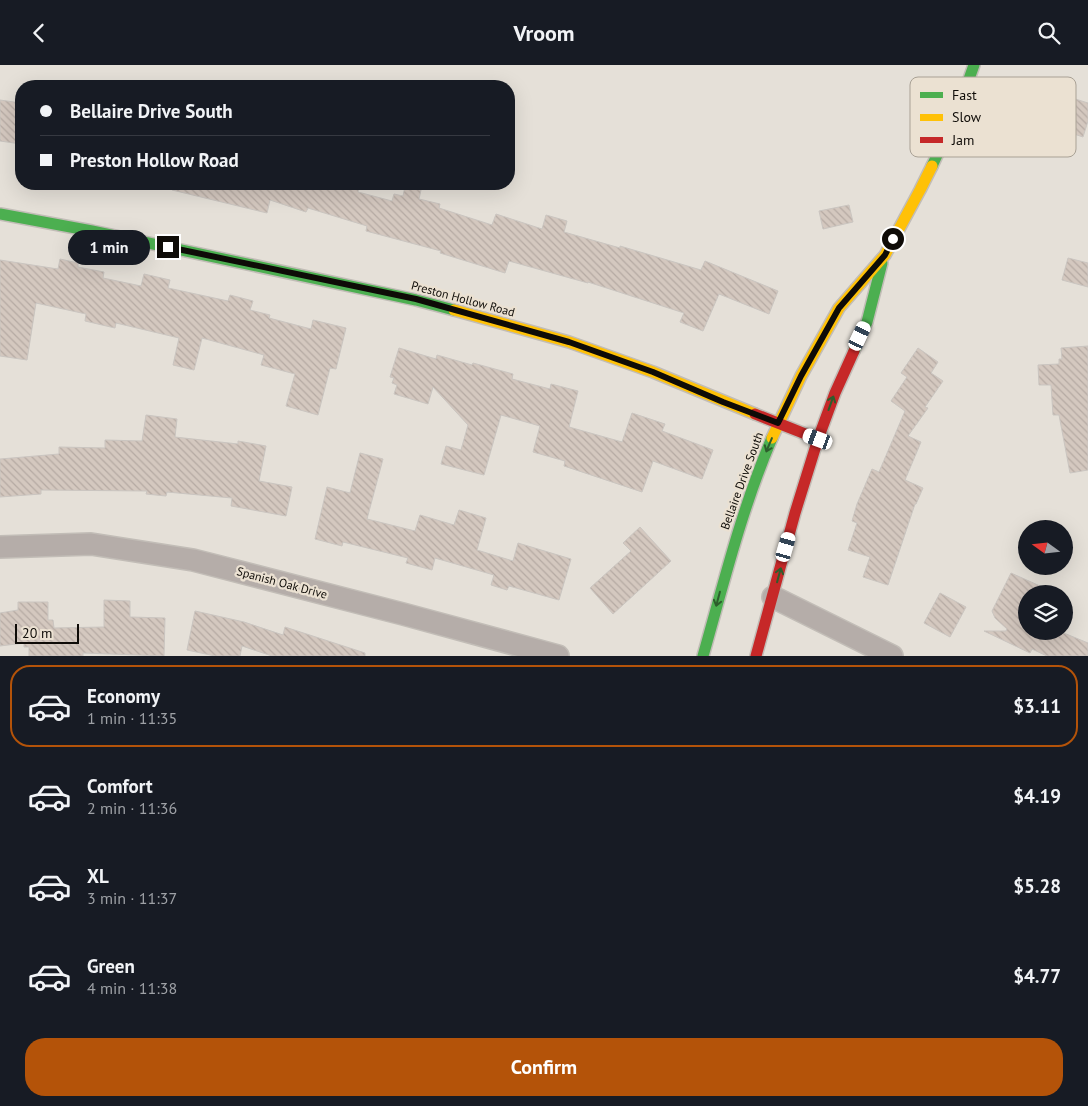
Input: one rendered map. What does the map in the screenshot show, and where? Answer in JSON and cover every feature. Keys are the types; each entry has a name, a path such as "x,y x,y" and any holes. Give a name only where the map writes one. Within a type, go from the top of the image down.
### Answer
{"main road":[{"name":"Bellaire Drive South","path":"970,77 974,65"},
{"name":"Bellaire Drive South","path":"703,656 742,517 778,423 801,376 839,308 885,255 936,157"},
{"name":"Preston Hollow Road","path":"0,214 92,231 416,299 569,342 653,372 818,439"},
{"name":"Bellaire Drive South","path":"756,656 795,513 818,439 835,393 867,322 885,255"}],"street":[{"name":"Spanish Oak Drive","path":"0,547 91,544 193,560 412,616 558,656"},
{"path":"773,597 892,656"}],"building":[{"path":"1076,99 1088,103 1088,121 1083,137 1076,135"},
{"path":"0,100 15,102 15,143 0,141"},
{"path":"172,190 358,190 358,192 392,201 394,194 403,196 404,190 421,190 419,199 440,204 439,208 492,225 496,214 542,229 546,215 567,221 564,232 701,270 705,261 778,291 769,314 719,294 703,331 680,322 684,313 588,282 509,261 505,273 440,253 441,251 366,231 367,226 308,208 306,212 270,200 267,213"},
{"path":"849,205 853,222 823,229 819,211"},
{"path":"1068,258 1088,263 1088,287 1062,280"},
{"path":"60,259 78,263 78,267 104,272 103,278 141,286 144,274 170,280 168,288 228,301 230,295 253,301 250,310 270,315 269,318 311,329 313,320 346,328 336,369 330,368 318,415 286,406 295,374 261,365 264,355 202,338 194,370 173,365 179,338 116,323 115,328 85,321 86,314 36,303 27,360 0,356 0,260 58,269"},
{"path":"1088,346 1088,470 1070,473 1059,415 1053,415 1051,385 1039,385 1038,365 1059,364 1059,359 1062,359 1061,348"},
{"path":"399,348 436,359 437,355 472,365 473,363 513,374 512,379 550,389 551,384 578,391 569,427 622,442 632,413 665,424 662,431 713,450 702,479 653,461 642,492 564,466 565,461 533,452 540,426 501,415 484,475 441,464 446,446 461,450 468,425 433,387 428,404 394,394 397,385 392,383 394,378 390,377"},
{"path":"918,348 938,362 931,373 943,381 925,407 928,408 908,436 921,442 905,480 923,488 915,504 888,585 863,577 870,557 848,550 857,523 852,521 857,504 872,469 879,472 905,411 891,401 907,377 901,373"},
{"path":"146,415 177,419 175,437 238,444 238,441 266,446 259,481 292,487 286,516 231,506 232,498 167,492 166,496 146,494 147,491 41,490 41,494 0,497 0,459 59,454 59,447 105,448 105,440 142,441"},
{"path":"360,453 383,459 367,519 415,531 420,515 454,525 459,510 486,518 477,550 513,561 518,543 571,559 559,600 509,586 507,590 491,585 494,575 435,558 432,570 406,563 408,558 343,542 342,546 315,539 327,487 350,493"},
{"path":"640,527 671,561 613,614 590,588 631,551 623,543"},
{"path":"1011,573 1038,585 1018,585 1018,640 1073,640 1073,637 1088,643 1088,656 1047,656 1032,649 1030,653 984,631 1006,631 1007,629 995,618 992,611"},
{"path":"940,593 966,607 950,637 924,623"},
{"path":"104,600 130,601 130,617 165,618 164,656 83,653 83,656 29,656 29,647 24,647 24,643 0,646 0,613 18,610 18,602 48,602 48,620 53,620 54,628 104,627"},
{"path":"195,611 244,622 283,635 285,627 365,653 365,656 272,656 242,646 240,656 215,656 187,650"}],"traffic: fast":[{"path":"970,77 974,65"},
{"path":"932,166 936,157"},
{"path":"0,214 92,231 416,300 454,310"},
{"path":"854,351 867,322 882,263"},
{"path":"703,656 743,518 772,438"}],"traffic: slow":[{"path":"772,438 801,376 839,308 885,255 932,166"},
{"path":"454,310 569,342 653,372 755,414"}],"traffic: jam":[{"path":"756,656 795,513 818,439 835,393 854,351"},
{"path":"755,414 818,439"}],"route":[{"path":"168,247 416,299 569,342 653,372 778,423 801,376 839,308 885,255 893,239"}]}
